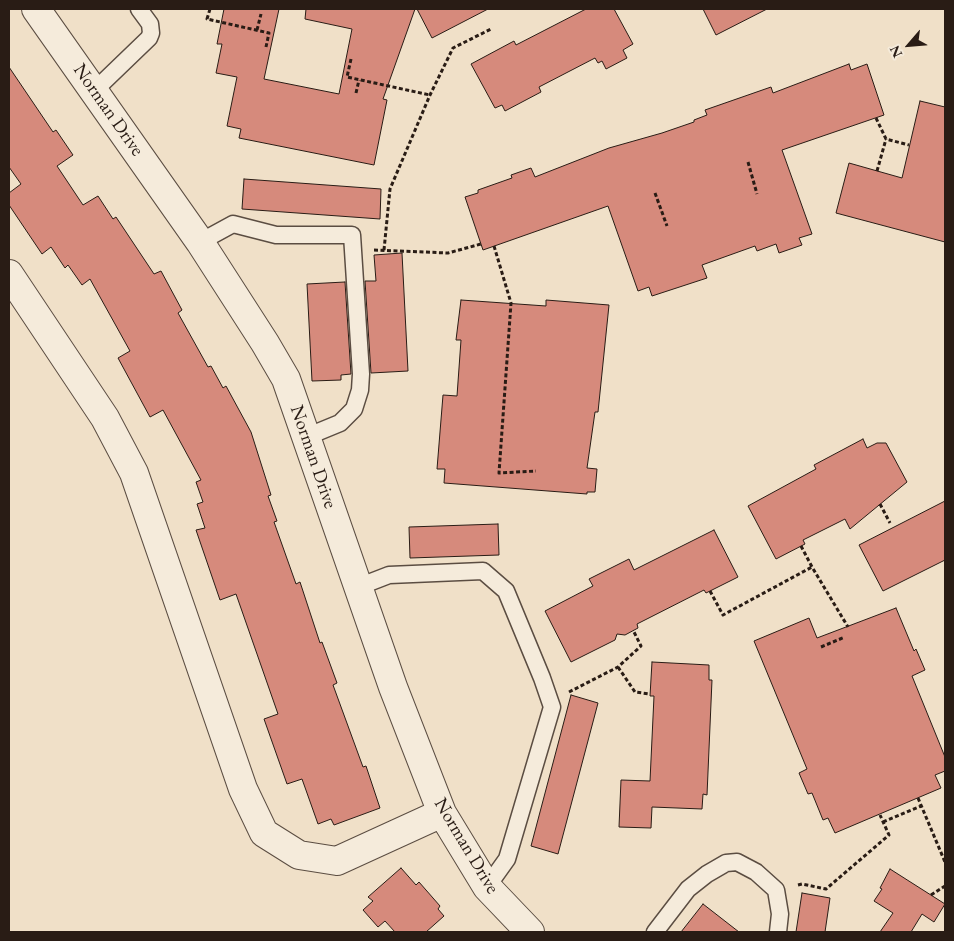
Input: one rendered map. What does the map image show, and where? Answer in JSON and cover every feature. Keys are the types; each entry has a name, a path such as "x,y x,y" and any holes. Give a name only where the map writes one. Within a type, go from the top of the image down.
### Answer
{"street":[{"name":"Norman Drive","path":"36,9 95,90 200,242 266,343 286,379 393,687 442,813 487,887 530,932"},
{"path":"9,274 105,418 134,473 243,789 264,833 299,855 337,861 442,813"}],"lane":[{"path":"95,90 149,38 151,33 150,24 139,9"},
{"path":"200,242 233,224 276,236 352,235 360,390 354,409 340,423 306,437"},
{"path":"358,587 389,575 483,571 506,591 552,707 508,859 487,887"},
{"path":"655,932 688,890 707,874 726,864 737,862 756,872 776,890 780,914 778,932"}],"path":[{"path":"210,9 207,19 269,33 266,47"},
{"path":"257,30 261,14"},
{"path":"384,250 390,189 430,95 453,48 491,29"},
{"path":"351,59 347,77 430,95"},
{"path":"356,93 358,80"},
{"path":"876,118 886,139 877,171"},
{"path":"886,139 909,145"},
{"path":"748,162 757,194"},
{"path":"655,193 667,226"},
{"path":"354,252 384,250 448,253 481,244"},
{"path":"494,246 511,303 499,473 536,471"},
{"path":"880,504 890,524"},
{"path":"801,546 848,628"},
{"path":"710,591 723,615 812,567"},
{"path":"550,701 618,667 642,646 633,630"},
{"path":"821,647 846,637"},
{"path":"618,667 635,692 650,694"},
{"path":"918,798 945,862"},
{"path":"883,822 921,806"},
{"path":"776,890 802,884 826,889 889,835 880,815"},
{"path":"931,895 945,886"}],"building":[{"path":"224,9 279,9 264,79 339,94 352,29 305,19 306,9 415,9 383,99 387,100 374,165 239,138 241,129 227,126 237,77 216,73 222,44 217,44"},
{"path":"417,9 488,9 432,38"},
{"path":"586,9 614,9 633,44 623,50 627,58 606,69 602,61 598,63 595,58 539,87 541,92 505,111 502,105 495,108 471,64 514,41 516,45"},
{"path":"703,9 767,9 716,35"},
{"path":"849,64 851,70 867,64 884,115 782,150 812,234 799,238 802,245 779,253 776,244 757,251 755,246 702,265 707,278 652,296 649,287 638,291 608,206 483,250 465,197 478,193 478,190 512,178 511,175 531,168 535,177 609,148 694,122 694,120 707,115 705,110 771,87 773,93"},
{"path":"9,67 53,132 56,130 73,155 57,166 83,205 98,196 113,219 116,217 154,274 161,271 182,310 178,313 208,367 211,366 223,388 226,386 251,432 271,495 268,496 277,521 274,522 296,584 300,582 320,643 322,642 337,683 333,685 363,767 366,766 380,808 334,825 331,819 318,824 302,779 287,784 264,719 278,714 236,594 220,600 196,530 205,528 197,504 203,502 196,482 201,480 163,410 150,417 118,358 130,351 90,279 82,285 68,265 65,268 51,247 42,254 9,205 9,193 21,184 9,167"},
{"path":"920,101 945,107 945,242 836,213 849,163 902,178"},
{"path":"244,179 381,189 380,219 242,209"},
{"path":"402,253 408,371 371,373 365,281 376,281 374,255"},
{"path":"345,282 351,374 341,375 341,380 312,381 307,284"},
{"path":"461,300 546,306 546,300 609,305 598,412 595,412 587,468 597,469 595,492 587,492 587,494 444,483 445,469 437,469 443,395 457,396 461,340 456,340"},
{"path":"863,439 867,448 877,443 886,443 907,482 850,529 845,519 803,540 805,544 776,559 748,506 816,469 814,465"},
{"path":"945,501 945,560 883,591 859,545"},
{"path":"498,524 499,555 410,558 409,527"},
{"path":"714,530 738,577 706,593 704,590 637,624 638,628 625,635 617,634 615,640 571,662 545,611 593,586 589,579 629,559 634,570"},
{"path":"896,608 914,651 916,649 925,670 912,676 945,757 945,771 935,775 941,788 835,833 828,818 823,820 812,793 808,794 799,773 807,769 754,641 809,618 817,638"},
{"path":"652,662 709,665 709,680 712,680 707,795 703,794 702,809 652,807 651,828 619,827 621,780 650,781 654,696 650,696"},
{"path":"571,695 598,703 558,854 531,846"},
{"path":"401,868 416,885 419,882 440,906 438,909 444,916 426,932 395,932 385,921 378,927 363,910 373,901 368,897"},
{"path":"890,869 945,904 934,922 922,914 911,932 880,932 893,913 874,901 882,889 880,888"},
{"path":"802,893 830,898 825,932 796,932"},
{"path":"703,904 739,932 681,932"}]}
